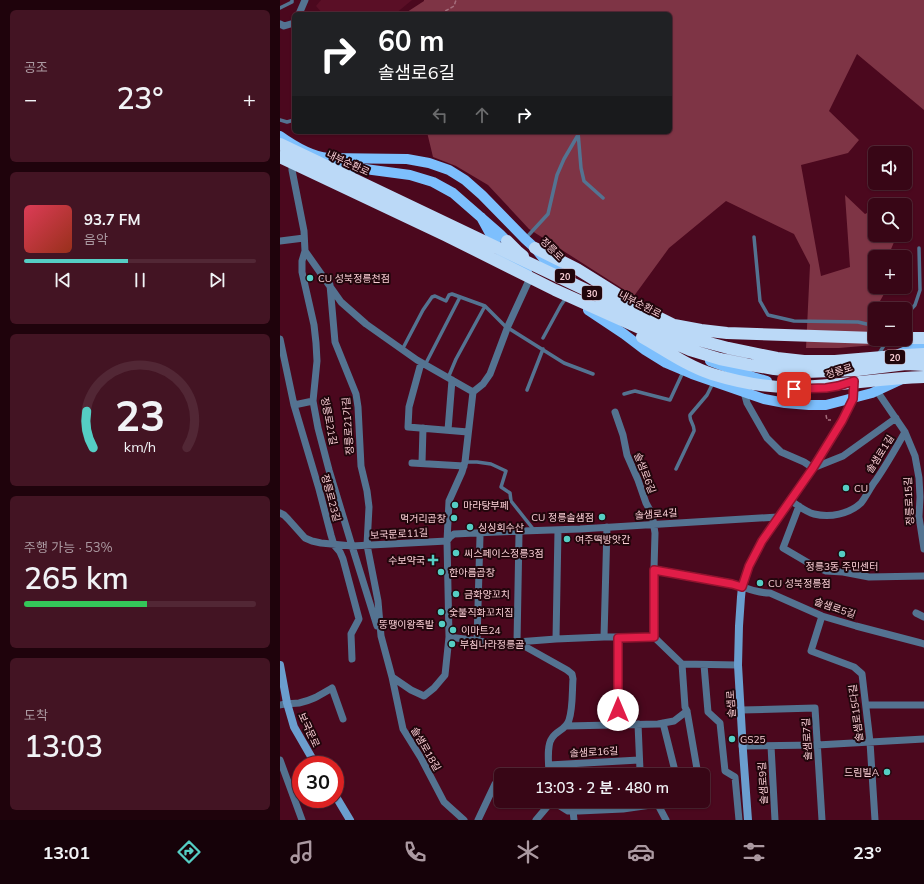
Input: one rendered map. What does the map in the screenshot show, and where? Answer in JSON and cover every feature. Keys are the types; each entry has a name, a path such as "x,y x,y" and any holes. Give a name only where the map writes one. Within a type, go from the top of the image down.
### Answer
{"highway":[{"name":"내부순환로","path":"280,144 586,290 672,333 728,348 777,358 804,361 835,361 924,354"},
{"name":"30","path":"286,157 555,290 690,350 720,359 750,365 805,372 858,370 906,364 924,365"},
{"path":"507,241 517,251 553,279 610,318 683,362 712,374 740,381 774,386 801,387 924,376"},
{"path":"535,248 577,269 638,307 674,325 727,333 868,338"},
{"path":"912,338 924,338"}],"main road":[{"name":"정릉로","path":"280,137 294,146 321,158 407,160 430,163 449,170 465,180 482,195 553,268 638,313 693,353 753,377 794,389 838,386 854,381 869,369 902,352 924,346"},
{"name":"20","path":"280,151 286,157 321,165 410,175 433,182 453,192 481,217 499,250 506,257 531,276 597,315 644,350 682,374 713,382 764,399 809,405 826,405 853,399 877,391 900,380 924,376"},
{"path":"481,217 507,241 522,268"},
{"name":"솔샘로","path":"748,820 738,666 740,597 742,587 749,566 762,541 813,468 842,421 853,399 854,381"},
{"name":"보국문로","path":"280,665 284,704 294,727 311,756"},
{"path":"342,808 350,820"}],"street":[{"path":"300,12 306,1"},
{"path":"280,24 284,26 292,24"},
{"name":"정릉로21길","path":"294,146 286,157 292,170 304,231 305,251 302,261 302,272 314,325 317,361 313,400 318,428 329,470 352,546"},
{"path":"280,241 304,238"},
{"path":"305,251 342,302 366,324 423,364 473,392"},
{"path":"392,677 411,690 424,696 434,688 445,675 449,637 447,541 449,501 464,464 473,392 484,384 490,374 508,327 531,276"},
{"name":"정릉로21가길","path":"330,285 335,342 356,394 358,407 361,466 369,507 367,545"},
{"name":"정릉로23길","path":"280,339 294,405 334,545 340,552 343,559 359,619 351,634 352,659"},
{"path":"423,364 409,407 408,427 468,432"},
{"path":"448,430 450,379"},
{"name":"정릉로15길","path":"877,391 905,432 915,456 919,478 920,497 918,517 924,549"},
{"path":"744,392 748,404 767,438 781,452 804,462 813,468 843,456 896,418"},
{"path":"294,405 313,400"},
{"name":"솔샘로6길","path":"614,412 623,435 627,455 646,503 652,514 654,524 654,637"},
{"path":"422,463 423,428"},
{"name":"솔샘로1길","path":"790,500 814,514 836,515 849,510 861,502 865,497 905,432"},
{"path":"412,463 464,464"},
{"path":"799,506 783,548 812,565 826,571 843,572 869,577 924,576"},
{"name":"보국문로11길","path":"280,513 288,518 305,538 312,541 334,545 352,546 447,541"},
{"name":"솔샘로4길","path":"447,541 454,534 778,518"},
{"path":"604,637 607,527"},
{"path":"556,639 558,530"},
{"path":"517,642 519,534"},
{"path":"477,641 480,536"},
{"name":"솔샘로18길","path":"367,545 378,601 381,636 392,677 402,730 421,758 444,802 464,820"},
{"path":"352,546 381,636"},
{"path":"654,570 742,587"},
{"name":"솔샘로5길","path":"742,587 761,593 770,593 822,616 924,644"},
{"path":"916,613 924,617"},
{"name":"솔샘로15다길","path":"822,616 811,651 854,667 862,674 870,742 875,820"},
{"path":"449,637 494,643 604,637 654,637 682,664 738,666"},
{"path":"618,638 618,725"},
{"path":"517,642 572,674 571,712 569,721 566,726 552,737 548,746 549,765"},
{"path":"682,664 685,707 687,711 697,768"},
{"path":"704,665 708,712 720,723 725,771 735,777 740,820"},
{"name":"보국문로","path":"284,704 298,703 315,698 332,688 344,718"},
{"path":"280,710 284,704"},
{"path":"866,705 924,704"},
{"name":"솔샘로7길","path":"741,710 815,708 822,820"},
{"path":"566,726 658,724 674,721 687,711"},
{"path":"663,723 674,768"},
{"path":"638,724 640,768"},
{"path":"742,746 817,745 924,739"},
{"name":"솔샘로9길","path":"771,746 775,820"},
{"path":"280,760 302,820"},
{"name":"솔샘로16길","path":"549,765 639,760"},
{"path":"478,820 494,786"},
{"path":"536,820 546,808"},
{"path":"563,808 568,811 629,808"},
{"path":"660,808 666,820"},
{"path":"573,811 574,820"}],"lane":[{"path":"280,8 292,2 292,0"},
{"path":"280,120 287,122 292,121"},
{"path":"578,134 581,168 584,182 603,198"},
{"path":"525,239 548,214 557,175 578,134"},
{"path":"754,237 760,301 768,315 794,321 858,322 868,324"},
{"path":"912,308 915,305 920,290 919,248"},
{"path":"402,350 420,315 432,297 435,296 446,301 450,294 452,294 485,306 502,323 568,365 593,374"},
{"path":"423,364 460,297"},
{"path":"543,338 566,298"},
{"path":"450,379 457,357 485,306"},
{"path":"876,359 884,346"},
{"path":"527,390 543,349"},
{"path":"624,394 635,391 670,400 682,374"},
{"path":"676,469 694,431 694,426 689,418 690,415 705,396 713,382"},
{"path":"464,464 477,462 491,464 506,472 501,487 510,493 511,501 535,530"}],"path":[{"path":"444,12 454,6 456,0"},
{"path":"826,415 826,420 831,420"}],"shaded area":[{"path":"321,0 412,0 397,12 321,12 316,6"},
{"path":"424,0 924,0 924,110 857,54 829,111 859,140 848,153 801,165 821,276 850,267 845,195 865,214 868,212 868,242 894,242 891,250 868,250 868,294 884,294 880,302 868,302 868,346 839,348 806,348 810,265 794,234 726,201 669,248 634,296 529,229 488,185 456,166 433,157 427,134 672,134 672,12 407,12"}],"place":[{"name":"CU 성북정릉천점","path":"310,278"},
{"name":"CU","path":"846,488"},
{"name":"마라탕부페","path":"455,505"},
{"name":"CU 정릉솔샘점","path":"602,517"},
{"name":"먹거리곱창","path":"454,518"},
{"name":"싱싱회수산","path":"470,527"},
{"name":"여주떡방앗간","path":"567,539"},
{"name":"씨스페이스정릉3점","path":"456,553"},
{"name":"정릉3동 주민센터","path":"842,554"},
{"name":"수보약국","path":"433,560"},
{"name":"한아름곱창","path":"441,572"},
{"name":"CU 성북정릉점","path":"760,583"},
{"name":"금화양꼬치","path":"456,594"},
{"name":"숯불직화꼬치집","path":"441,612"},
{"name":"뚱땡이왕족발","path":"442,624"},
{"name":"이마트24","path":"453,630"},
{"name":"부침나라정릉골","path":"452,644"},
{"name":"GS25","path":"732,739"},
{"name":"드림빌A","path":"887,772"}],"route":[{"path":"618,710 618,638 654,637 654,570 742,587 757,549 813,468 842,421 853,399 854,381 826,388 794,389"}]}
